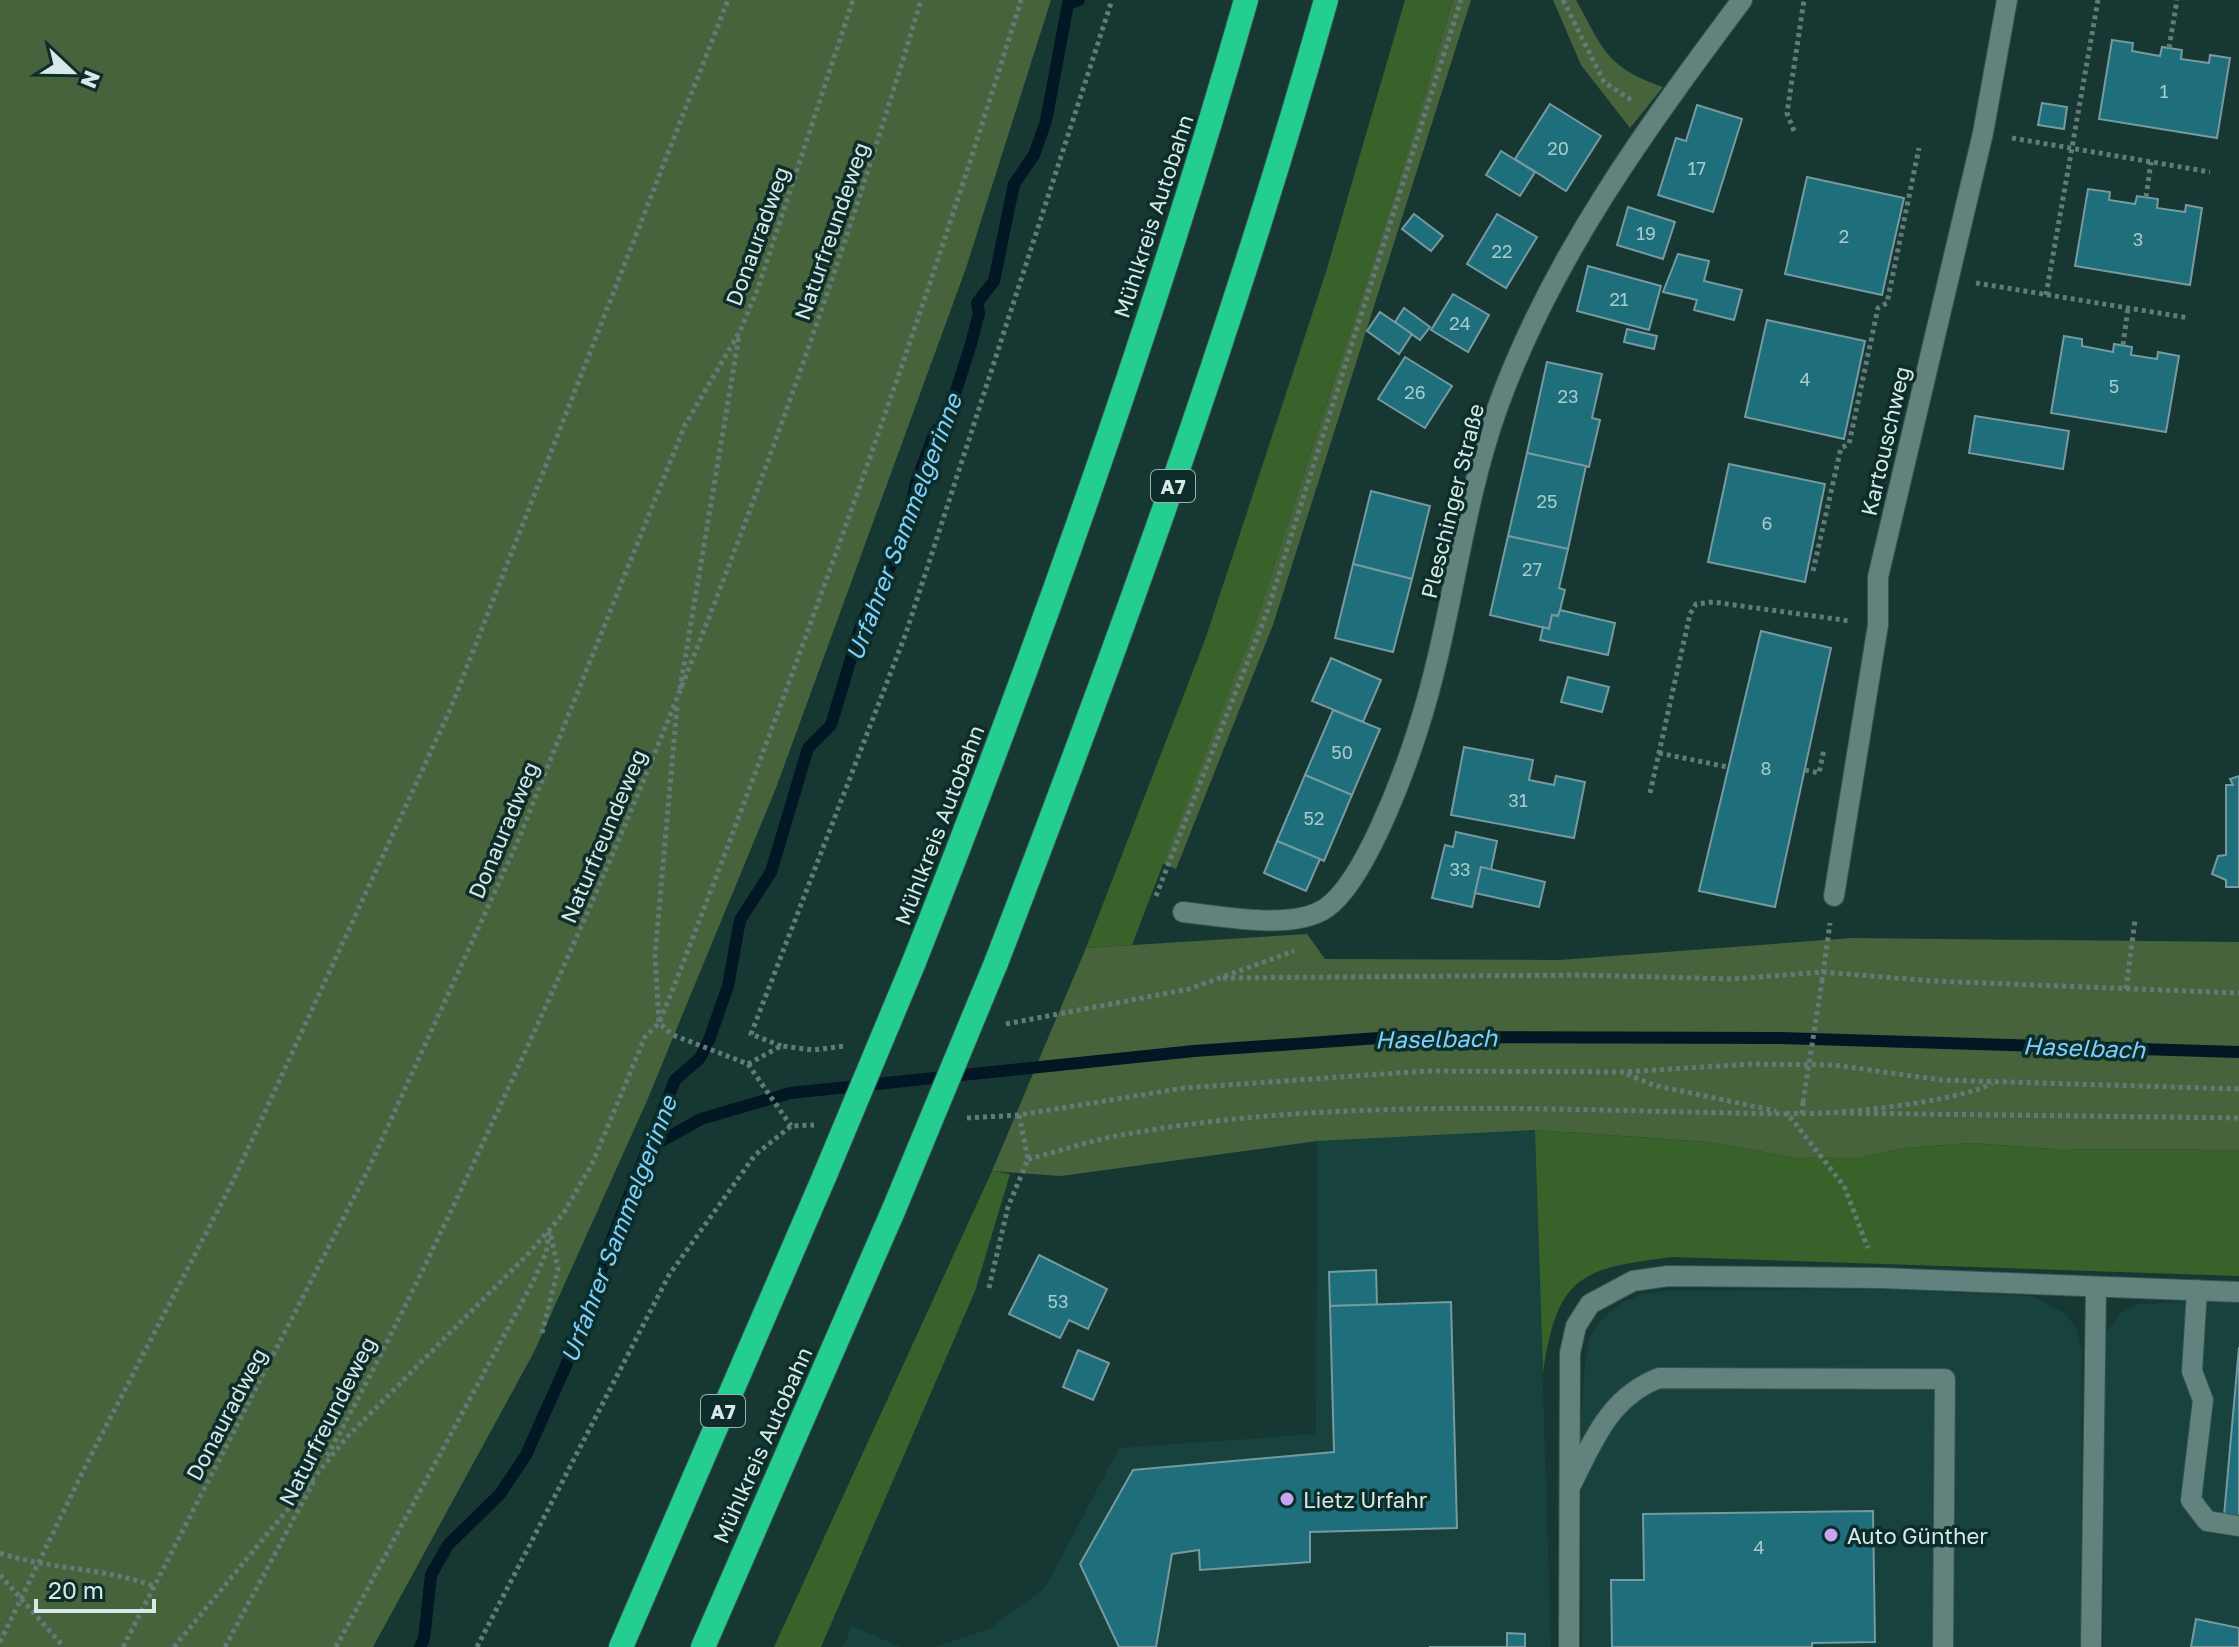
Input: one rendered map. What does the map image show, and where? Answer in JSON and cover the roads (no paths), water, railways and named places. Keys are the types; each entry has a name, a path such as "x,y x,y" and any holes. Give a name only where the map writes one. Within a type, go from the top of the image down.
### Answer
{"highway":[{"name":"Mühlkreis Autobahn","path":"621,1647 914,962 1084,511 1216,107 1246,0"},
{"name":"Mühlkreis Autobahn","path":"703,1647 894,1209 996,963 1150,554 1281,160 1326,0"}],"street":[{"name":"Pleschinger Straße","path":"1183,912 1261,920 1297,919 1326,908 1370,848 1408,760 1432,687 1470,508 1497,410 1528,330 1587,224 1657,117 1742,0"},
{"name":"Kartouschweg","path":"1834,896 1878,625 1878,577 1983,133 2007,0"},
{"path":"1569,1647 1570,1353 1576,1326 1590,1304 1599,1297 1633,1281 1668,1276 1880,1278 2239,1292"},
{"path":"2091,1647 2096,1287"},
{"path":"2197,1290 2192,1371 2203,1400 2191,1500 2207,1521 2239,1526"},
{"path":"1570,1487 1610,1414 1633,1388 1659,1378 1945,1379 1943,1647"}],"waterway":[{"name":"Urfahrer Sammelgerinne","path":"420,1647 424,1639 431,1575 448,1545 500,1494 526,1455 577,1341 612,1239 675,1080 700,1058 709,1040 728,986 740,920 771,872 808,748 831,725 861,625 903,541 916,483 934,434 947,419 971,344 979,313 977,303 994,281 1014,184 1034,155 1046,121 1068,4 1079,0"},
{"name":"Haselbach","path":"647,1149 701,1119 790,1093 1194,1051 1393,1037 1780,1038 2239,1052"}],"place":[{"name":"Lietz Urfahr","path":"1287,1499"},
{"name":"Auto Günther","path":"1831,1535"}]}
